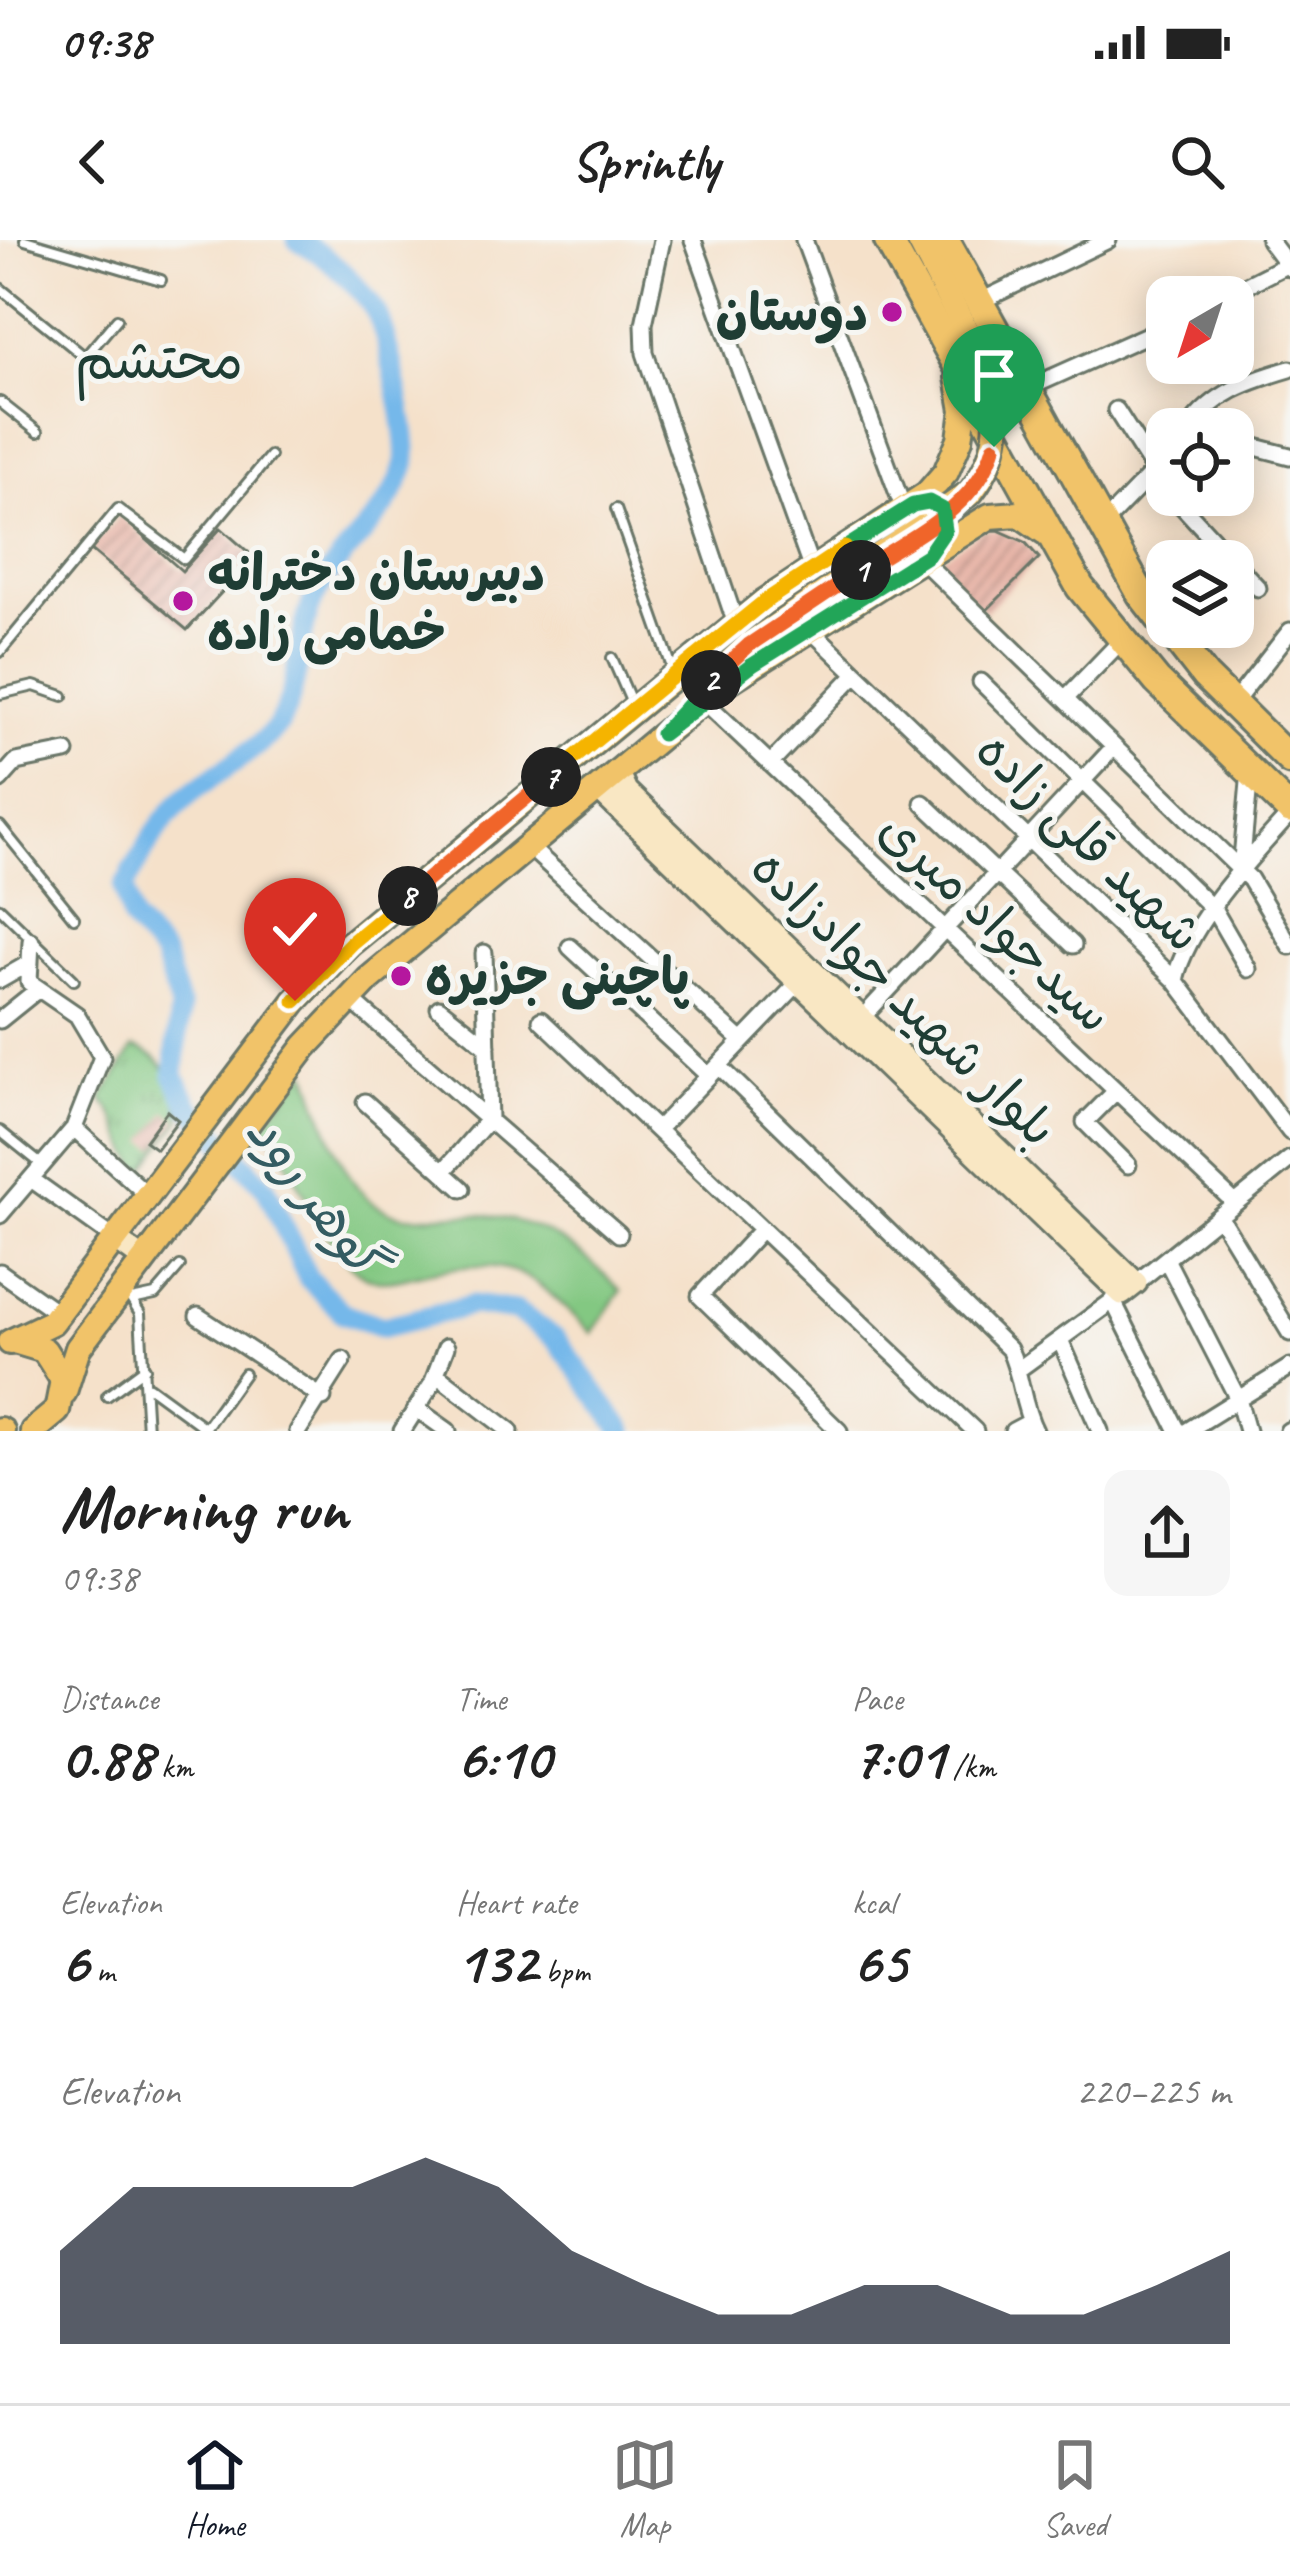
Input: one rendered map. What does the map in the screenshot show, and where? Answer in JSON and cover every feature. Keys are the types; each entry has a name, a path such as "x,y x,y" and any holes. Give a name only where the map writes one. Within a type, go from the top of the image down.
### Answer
{"highway":[{"path":"887,240 1045,532 1121,640 1290,812"},
{"path":"945,240 1100,527 1166,629 1290,760"}],"main road":[{"path":"33,1431 63,1412 76,1352 128,1294 144,1260 349,998 571,810 613,788 749,645 955,508 987,468 997,433 994,389 919,240"},
{"path":"5,1343 44,1328 58,1313 152,1183 295,1001 351,943 736,625 908,507 941,478 958,446 964,410 956,369"},
{"path":"908,507 929,502 945,515 945,530 924,557"},
{"path":"706,691 1000,513 1026,516 1045,532"},
{"path":"5,1343 34,1344 51,1355 61,1372 63,1412"}],"street":[{"path":"662,240 644,324 645,353 736,625"},
{"path":"693,240 812,570"},
{"path":"804,240 908,507"},
{"path":"979,302 1108,240"},
{"path":"1254,282 1289,265 1270,240"},
{"path":"1025,389 1146,335"},
{"path":"1203,408 1245,383 1290,369"},
{"path":"1116,410 1146,462"},
{"path":"1254,447 1290,456"},
{"path":"1100,527 1146,484"},
{"path":"1191,516 1258,588"},
{"path":"924,557 1241,870 1290,946"},
{"name":"شهید قلی زاده","path":"810,629 1175,980 1290,1132"},
{"path":"1233,704 1290,631"},
{"path":"1065,699 1121,640"},
{"path":"770,764 856,674"},
{"path":"981,682 1214,910 1248,969"},
{"name":"سیدجواد میری","path":"706,691 770,764 1234,1202"},
{"path":"862,1018 1114,747"},
{"path":"0,780 16,762 66,752"},
{"path":"1241,870 1250,771"},
{"name":"بلوار شهید جوادزاده","path":"613,788 805,975 862,1018 1124,1293"},
{"path":"923,803 1073,945"},
{"path":"1175,980 1188,946 1241,870 1290,812"},
{"path":"528,846 742,1041"},
{"path":"0,1215 74,1128 98,1078 101,1050 77,1015 36,991 27,978 31,941"},
{"path":"570,947 714,1071 1010,1349 1019,1369 1019,1400 1032,1427 1013,1431"},
{"path":"443,1172 489,1119 484,953"},
{"path":"0,980 28,964"},
{"path":"658,1129 805,975 1124,1293 1178,1431"},
{"path":"0,1020 36,991"},
{"path":"349,998 619,1234"},
{"path":"439,1008 487,1046"},
{"path":"541,1019 975,1431"},
{"path":"1116,1091 1085,1122 1128,1166"},
{"path":"365,1102 462,1189"},
{"path":"74,1128 152,1183"},
{"path":"1019,1369 1061,1342 1290,1159"},
{"path":"31,1179 144,1260"},
{"path":"1219,1216 1290,1333"},
{"path":"762,1229 700,1296 839,1431"},
{"path":"1166,1259 1238,1400 1247,1431"},
{"path":"0,1272 58,1313"},
{"path":"198,1316 323,1398"},
{"path":"1061,1342 1100,1431"},
{"path":"402,1431 436,1374 446,1347"},
{"path":"298,1431 344,1360"},
{"path":"1187,1431 1290,1367"},
{"path":"436,1374 510,1431"},
{"path":"417,1409 448,1431"}],"lane":[{"path":"25,240 161,280"},
{"path":"0,288 86,357 117,319"},
{"path":"0,402 38,432"},
{"path":"0,652 118,509 184,559 270,457"},
{"path":"616,509 675,675"},
{"path":"612,658 634,709"},
{"path":"0,694 34,686 63,695"},
{"path":"0,826 74,918"},
{"path":"0,908 74,980"},
{"path":"0,1131 43,1165"},
{"path":"128,1294 155,1295 180,1266"},
{"path":"128,1294 140,1314 148,1386 147,1431"},
{"path":"107,1396 146,1367"},
{"path":"148,1386 204,1430 244,1374"}],"green space":[{"path":"133,1048 162,1065 173,1085 181,1119 142,1172 102,1099"},
{"path":"307,1070 341,1160 372,1202 406,1216 495,1216 562,1241 621,1291 592,1333 551,1294 517,1272 478,1266 387,1281 367,1277 352,1266 324,1230 263,1124"}],"building":[{"name":"دبیرستان دخترانه خمامی زاده","path":"120,516 182,571 221,528 254,557 187,630 90,549"},
{"path":"998,530 1025,542 1039,558 985,612 938,568 938,561 982,531"},
{"path":"167,1111 178,1120 156,1149 145,1141"}],"waterway":[{"name":"گوهر رود","path":"297,240 342,272 377,314 397,390 405,465 388,501 317,592 279,723 176,806 124,887 132,920 163,955 180,1007 174,1076 190,1106 266,1188 308,1278 343,1313 383,1327 473,1305 516,1311 556,1339 623,1431"}],"place":[{"name":"دوستان","path":"892,312"},
{"name":"دبیرستان دخترانه خمامی زاده","path":"183,601"},
{"name":"پاچینی جزیره","path":"401,976"}],"district":[{"name":"محتشم","path":"159,359"}],"route":[{"path":"295,1001 351,943 781,590 922,502 939,506 944,512 945,515 946,519 928,555 741,672 662,734 749,645 852,576 949,512 961,503 984,475 994,447"}]}
